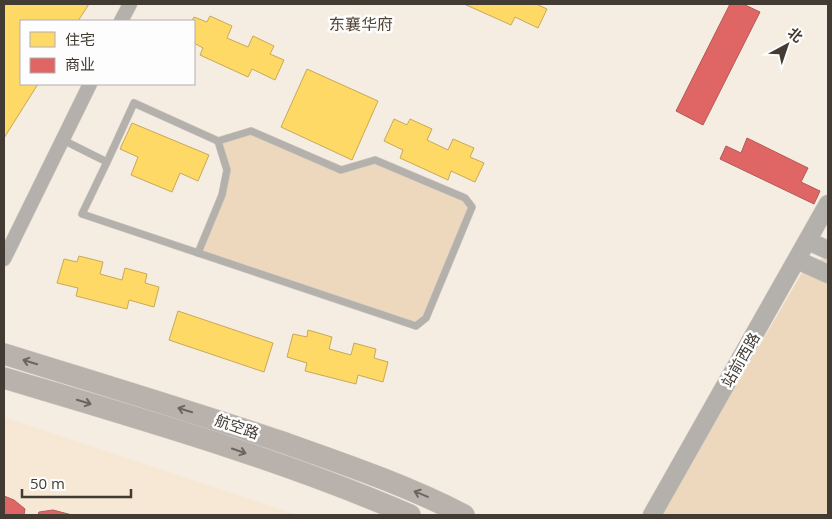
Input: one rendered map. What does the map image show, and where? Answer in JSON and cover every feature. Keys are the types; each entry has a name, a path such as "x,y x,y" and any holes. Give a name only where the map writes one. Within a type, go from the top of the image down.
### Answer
{"main road":[{"name":"航空路","path":"4,354 209,417 364,471 428,497 464,515"},
{"name":"航空路","path":"4,378 200,437 356,492 410,515"}],"street":[{"path":"122,20 130,4"},
{"path":"4,259 90,85"},
{"name":"站前西路","path":"652,515 828,204"},
{"path":"808,241 828,250"},
{"path":"797,260 828,274"}],"lane":[{"path":"134,102 218,142 251,131 341,170 374,160 465,198 472,207 426,318 416,326 82,214 134,102"},
{"path":"63,140 107,162"},
{"path":"198,253 222,195 227,170 218,142"}],"shaded area":[{"path":"251,131 341,170 375,160 465,198 472,207 426,318 416,326 198,253 209,230 227,170 218,141"},
{"path":"825,258 828,260 828,515 661,515 807,264"},
{"path":"4,417 298,515 4,515"}],"building: 住宅":[{"path":"4,4 89,4 79,20 20,20 20,85 37,85 4,138"},
{"path":"464,4 536,4 547,9 538,28 515,17 511,25"},
{"path":"210,16 232,26 227,38 248,47 253,36 274,46 270,54 284,60 275,80 252,69 248,77 200,55 203,48 195,44 195,20 192,20 194,17 207,22"},
{"path":"307,69 378,101 352,160 281,127"},
{"path":"394,119 407,125 410,119 432,129 427,140 448,150 453,139 474,148 470,157 484,163 475,182 451,171 448,180 400,158 403,150 384,141"},
{"path":"132,123 209,155 198,181 180,173 172,192 131,175 138,157 120,149"},
{"path":"79,256 103,262 100,274 122,280 125,268 147,274 145,283 159,287 154,307 129,300 127,309 76,296 78,288 57,283 64,259 77,262"},
{"path":"178,311 273,343 264,372 169,340"},
{"path":"308,330 332,337 329,349 351,355 354,343 376,349 374,358 388,362 383,382 358,375 356,384 305,371 307,363 287,357 293,334 307,337"}],"building: 商业":[{"path":"730,4 743,4 760,12 703,125 676,111"},
{"path":"747,138 808,168 801,182 820,191 814,204 720,159 726,146 741,153"},
{"path":"4,496 14,500 25,509 24,515 4,515"},
{"path":"53,510 72,515 38,515 39,512"}],"district":[{"name":"东襄华府","path":"361,24"}]}
